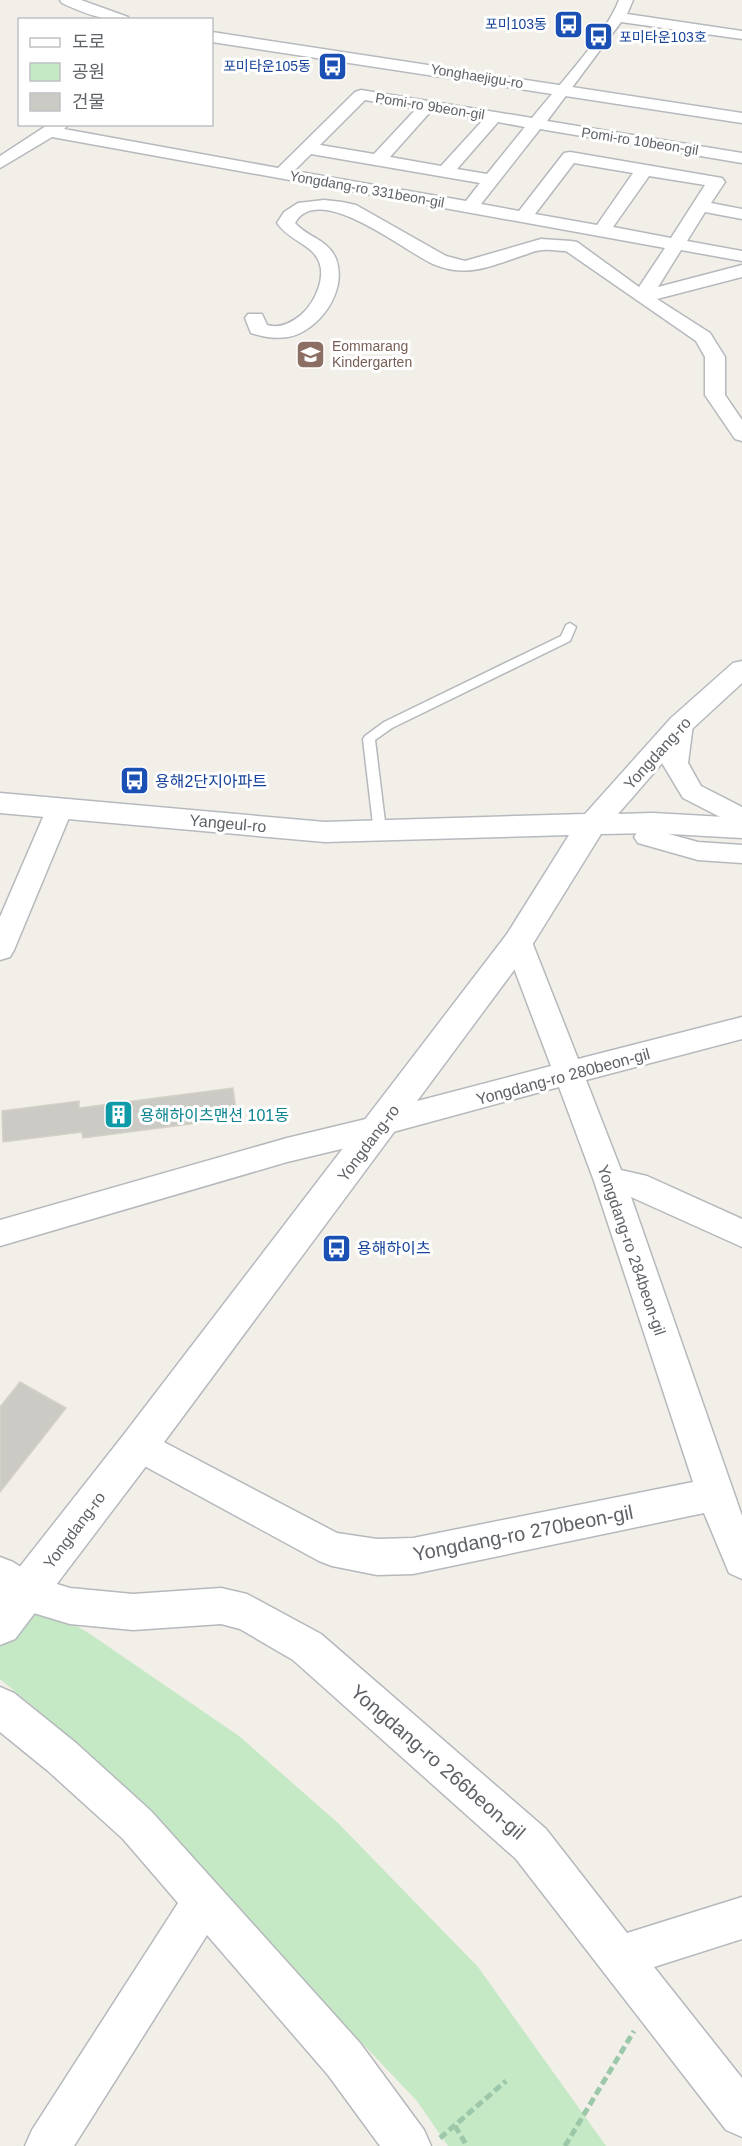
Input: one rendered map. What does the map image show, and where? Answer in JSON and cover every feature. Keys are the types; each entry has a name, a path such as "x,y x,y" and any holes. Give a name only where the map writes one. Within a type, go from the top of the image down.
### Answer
{"street":[{"path":"68,0 115,18"},
{"path":"470,207 564,90 617,17 626,0"},
{"path":"617,17 742,35"},
{"name":"Yonghaejigu-ro","path":"213,37 742,118"},
{"name":"Pomi-ro 9beon-gil","path":"282,173 361,95 537,124"},
{"path":"378,160 427,106"},
{"path":"446,171 494,117"},
{"name":"Pomi-ro 10beon-gil","path":"537,124 742,158"},
{"name":"Yongdang-ro 331beon-gil","path":"0,163 56,128 282,173 742,256"},
{"path":"308,148 492,180"},
{"path":"524,216 570,157 716,182 642,297"},
{"path":"602,230 645,170"},
{"path":"255,318 258,329 264,332 274,334 290,332 312,315 325,293 330,274 327,259 320,250 292,232 286,223 294,212 306,207 334,206 350,209 440,260 455,266 477,265 541,244 571,246 703,338 715,357 715,395 742,435"},
{"path":"700,206 742,214"},
{"path":"561,244 565,224"},
{"path":"642,297 742,271"},
{"name":"Yongdang-ro","path":"0,1625 13,1584 139,1445 518,942 589,829 681,724 742,669"},
{"path":"681,724 675,763 692,792 741,826"},
{"name":"Yangeul-ro","path":"0,802 325,832 457,828 650,830 741,826"},
{"path":"0,950 60,808"},
{"path":"650,830 698,851 742,854"},
{"name":"Yongdang-ro 284beon-gil","path":"518,942 610,1181 715,1494 742,1561"},
{"name":"Yongdang-ro 280beon-gil","path":"0,1233 287,1150 742,1028"},
{"path":"610,1181 636,1185 742,1234"},
{"name":"Yongdang-ro 270beon-gil","path":"139,1445 332,1549 377,1557 413,1556 715,1494"},
{"name":"Yongdang-ro 266beon-gil","path":"13,1584 70,1606 99,1610 133,1612 220,1606 247,1612 308,1647 531,1844 742,2114"},
{"path":"0,1707 62,1757 137,1825 344,2060 408,2146"},
{"path":"48,2146 204,1901"},
{"path":"619,1957 742,1918"}],"lane":[{"path":"379,831 369,739 388,725 566,638 570,627"}],"path":[{"path":"565,2146 652,2000"},
{"path":"430,2146 506,2081"},
{"path":"455,2126 467,2146"}],"green space":[{"path":"0,1582 87,1632 239,1736 338,1823 478,1967 606,2146 448,2146 417,2101 79,1745 0,1679"}],"building":[{"name":"용해하이츠맨션 101동","path":"233,1088 237,1118 83,1138 82,1132 3,1142 2,1111 79,1101 79,1108"},
{"path":"20,1382 66,1408 0,1492 0,1407"}],"place":[{"name":"포미103동","path":"568,24"},
{"name":"포미타운103호","path":"598,37"},
{"name":"포미타운105동","path":"332,66"},
{"name":"Eommarang Kindergarten","path":"311,354"},
{"name":"용해2단지아파트","path":"134,781"},
{"name":"용해하이츠맨션 101동","path":"119,1115"},
{"name":"용해하이츠","path":"336,1248"}]}
